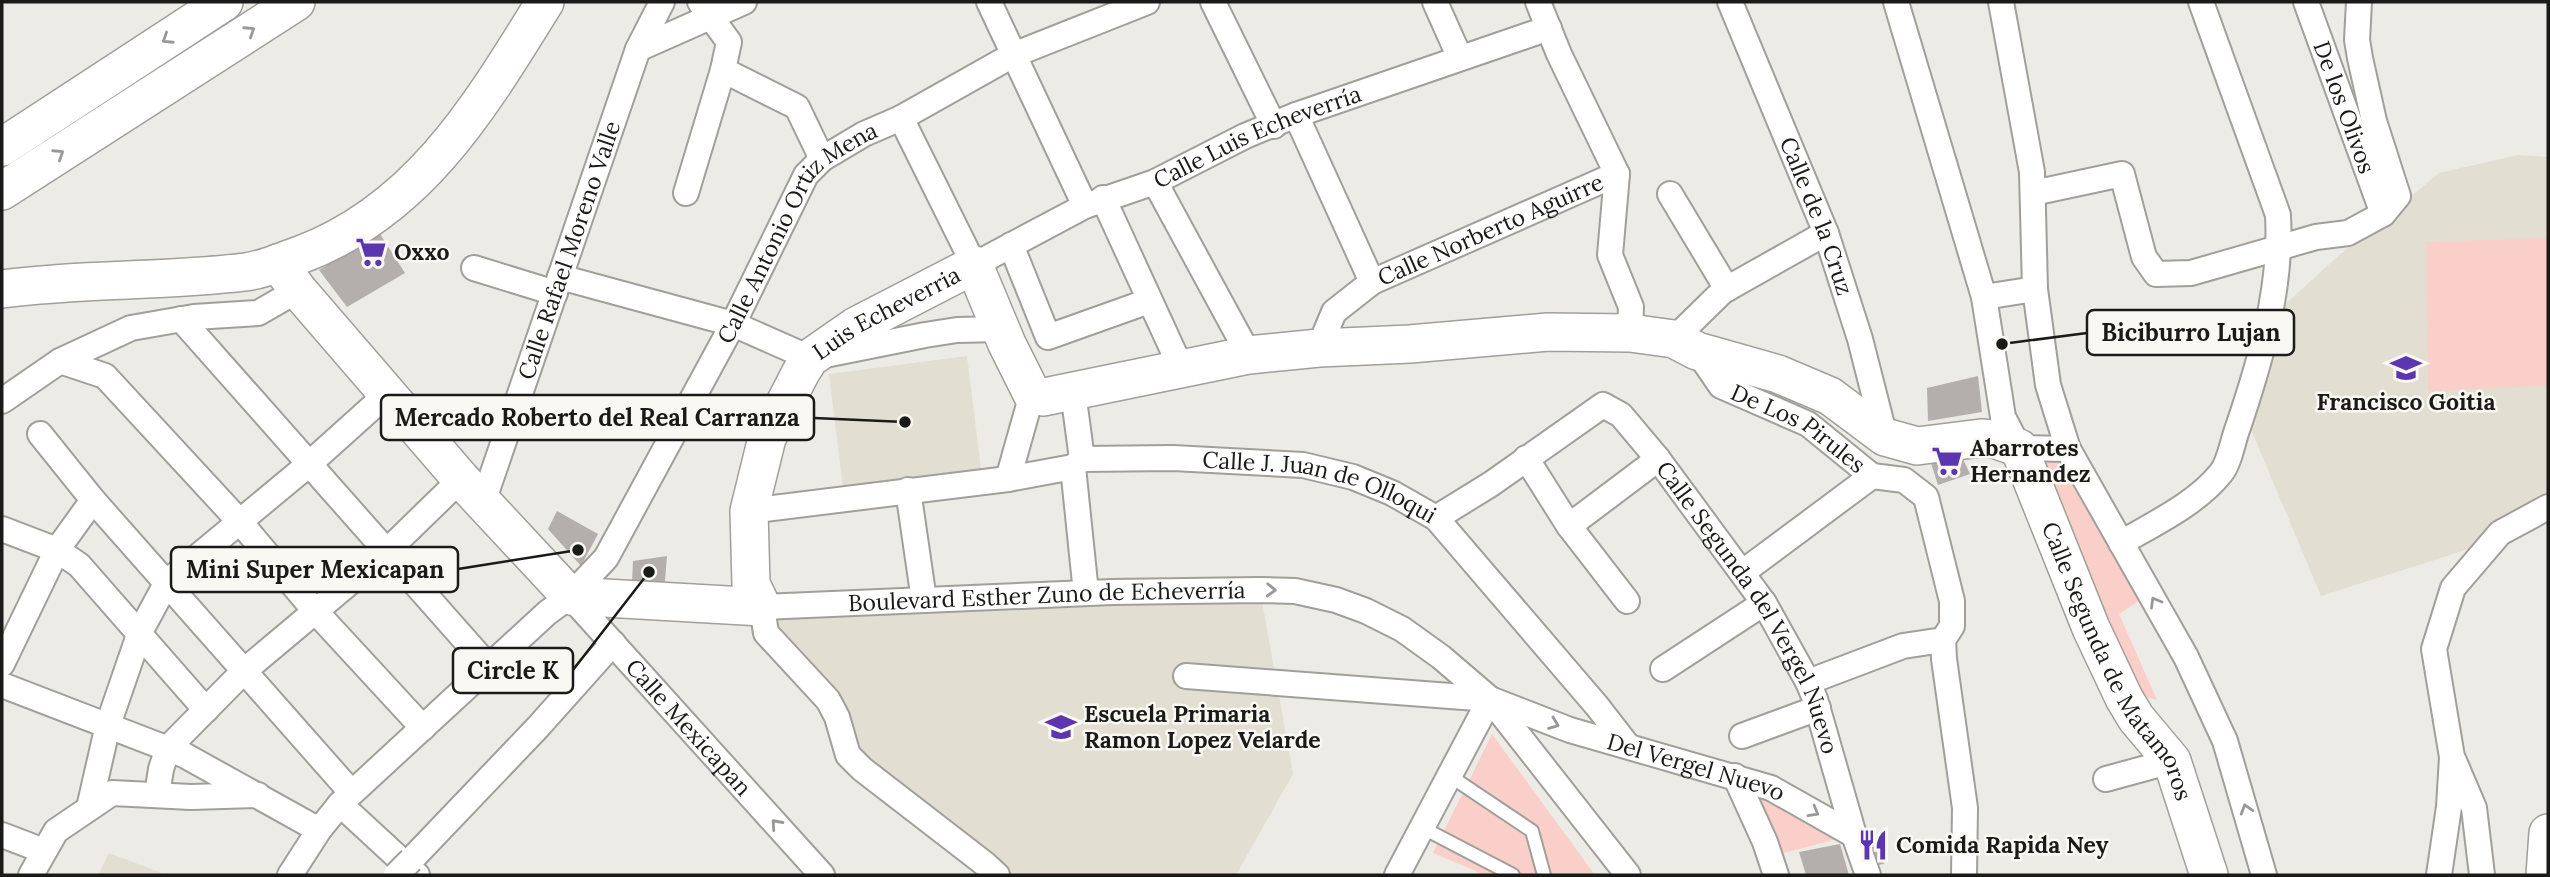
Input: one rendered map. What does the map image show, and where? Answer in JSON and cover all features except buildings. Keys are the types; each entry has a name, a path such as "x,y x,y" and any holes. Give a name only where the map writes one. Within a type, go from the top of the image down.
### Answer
{"street":[{"path":"2,147 224,2"},
{"path":"2,191 296,2"},
{"path":"2,401 60,361 131,328 181,319 258,313 288,276 394,201 420,177 486,97 545,2"},
{"name":"Calle Rafael Moreno Valle","path":"472,491 557,285 638,49 663,2"},
{"path":"638,49 706,9 744,2"},
{"path":"989,2 1013,55 1149,301 1181,368"},
{"name":"Calle Antonio Ortiz Mena","path":"290,875 345,798 547,613 570,596 606,558 733,324 806,175 822,159 864,134 901,118 1013,55 1147,2"},
{"path":"1213,2 1285,120 1372,282"},
{"path":"1435,2 1460,58"},
{"path":"1538,2 1559,54 1616,174"},
{"name":"Calle de la Cruz","path":"1730,2 1826,233 1860,339 1885,437"},
{"path":"1896,2 1984,297 2003,417 2019,447"},
{"path":"2001,2 2032,172 2035,289 2048,385 2067,449 2186,657 2225,741 2264,875"},
{"path":"2121,543 2189,503 2222,472 2248,399 2276,289 2280,246 2278,215 2202,2"},
{"name":"De los Olivos","path":"2306,2 2391,205"},
{"path":"2033,193 2122,174 2144,257 2156,274 2191,273 2280,246 2348,233 2391,205 2357,40 2359,2"},
{"path":"686,193 723,70 729,41 706,9"},
{"name":"Calle Luis Echeverría","path":"974,265 1094,202 1155,182 1245,136 1549,28"},
{"path":"723,70 797,107 822,159"},
{"path":"901,118 974,265 1032,394 1008,479"},
{"name":"Calle Norberto Aguirre","path":"1319,348 1334,312 1372,282 1616,174 1610,255 1631,307 1630,333"},
{"path":"1155,182 1249,355"},
{"path":"1670,194 1727,289"},
{"path":"1686,345 1727,289 1826,233"},
{"path":"1011,245 1048,337 1149,301"},
{"name":"Luis Echeverria","path":"762,607 751,584 749,511 767,438 810,358 856,326 974,265"},
{"path":"474,268 733,324 810,358 957,330 1001,329"},
{"path":"2,289 247,272 288,276"},
{"name":"Calle Mexicapan","path":"288,276 472,491 822,875"},
{"path":"1984,297 2035,289"},
{"path":"181,319 489,667"},
{"path":"1032,394 1044,397 1073,392 1249,355 1548,332 1630,333 1686,345 1778,374 1830,396 1885,437 1917,446 1981,438 2019,447 2067,449"},
{"name":"De Los Pirules","path":"1686,345 1721,386 1808,425 1872,476"},
{"path":"60,361 105,376 240,522 316,612 423,728"},
{"path":"1073,392 1087,593"},
{"path":"89,808 108,724 140,632 167,582 308,465 387,394"},
{"name":"Calle J. Juan de Olloqui","path":"749,511 1008,479 1078,463 1173,458 1303,466 1363,481 1413,503 1436,518 1603,405"},
{"name":"Calle Segunda del Vergel Nuevo","path":"1603,405 1621,415 1658,459 1764,603 1808,682 1854,835"},
{"path":"40,434 93,500 244,671 345,798 408,870 613,643"},
{"name":"Calle Segunda de Matamoros","path":"2019,447 2091,628 2124,698 2136,718 2172,761 2209,875"},
{"path":"1526,458 1569,526 1627,601"},
{"path":"1569,526 1658,459"},
{"path":"1743,572 1872,476 1904,480 1926,497 1952,601 1952,626 1943,640 1946,680 1965,808 1964,875"},
{"path":"908,490 924,600"},
{"path":"158,795 161,769 168,748 244,671 386,552 472,491"},
{"path":"2,664 57,550 93,500"},
{"path":"2439,875 2449,807 2452,757 2434,649 2453,588 2500,533 2548,507"},
{"path":"1436,518 1628,746"},
{"path":"2,529 57,550 79,565 206,710"},
{"name":"Boulevard Esther Zuno de Echeverría","path":"570,596 762,607 1087,593 1295,591 1336,600 1402,629 1441,657 1490,699"},
{"path":"1663,668 1764,603"},
{"path":"762,607 766,633 828,700 837,717 848,755 862,769 997,875"},
{"path":"1808,682 1903,646 1943,640"},
{"path":"1186,676 1490,699 1629,875"},
{"path":"2,685 168,748 259,795 314,838"},
{"path":"1397,875 1490,699"},
{"name":"Del Vergel Nuevo","path":"1490,699 1570,730 1772,788 1854,835"},
{"path":"1742,736 1818,708"},
{"path":"2452,757 2474,808 2482,875"},
{"path":"2106,779 2172,761"},
{"path":"1735,776 1765,842 1776,875"},
{"path":"31,875 56,831 112,793 191,797 259,795"},
{"path":"2545,875 2548,832"},
{"path":"2,835 44,851"},
{"path":"1854,835 1868,875"}],"lane":[{"path":"1450,776 1532,831 1544,875"},
{"path":"1423,828 1513,875"}],"shaded area":[{"name":"Francisco Goitia","path":"2518,155 2548,157 2548,507 2469,549 2321,596 2250,427 2279,310 2336,258 2439,173"},
{"path":"2548,238 2548,386 2428,391 2426,242"},
{"path":"967,356 981,469 843,487 829,374"},
{"path":"2035,452 2062,453 2142,599 2119,614 2157,700 2130,692"},
{"name":"Escuela Primaria Ramon Lopez Velarde","path":"1260,590 1293,774 1236,875 991,875 848,755 762,607"},
{"path":"1492,734 1595,875 1485,875 1433,853"},
{"path":"1764,793 1853,835 1772,856 1754,813"},
{"path":"109,853 167,875 98,875"}],"place":[{"name":"Oxxo","path":"371,252"},
{"name":"Biciburro Lujan","path":"2002,344"},
{"name":"Francisco Goitia","path":"2406,368"},
{"name":"Mercado Roberto del Real Carranza","path":"905,422"},
{"name":"Abarrotes Hernandez","path":"1947,461"},
{"name":"Mini Super Mexicapan","path":"578,550"},
{"name":"Circle K","path":"649,572"},
{"name":"Escuela Primaria Ramon Lopez Velarde","path":"1061,727"},
{"name":"Comida Rapida Ney","path":"1873,845"}]}
